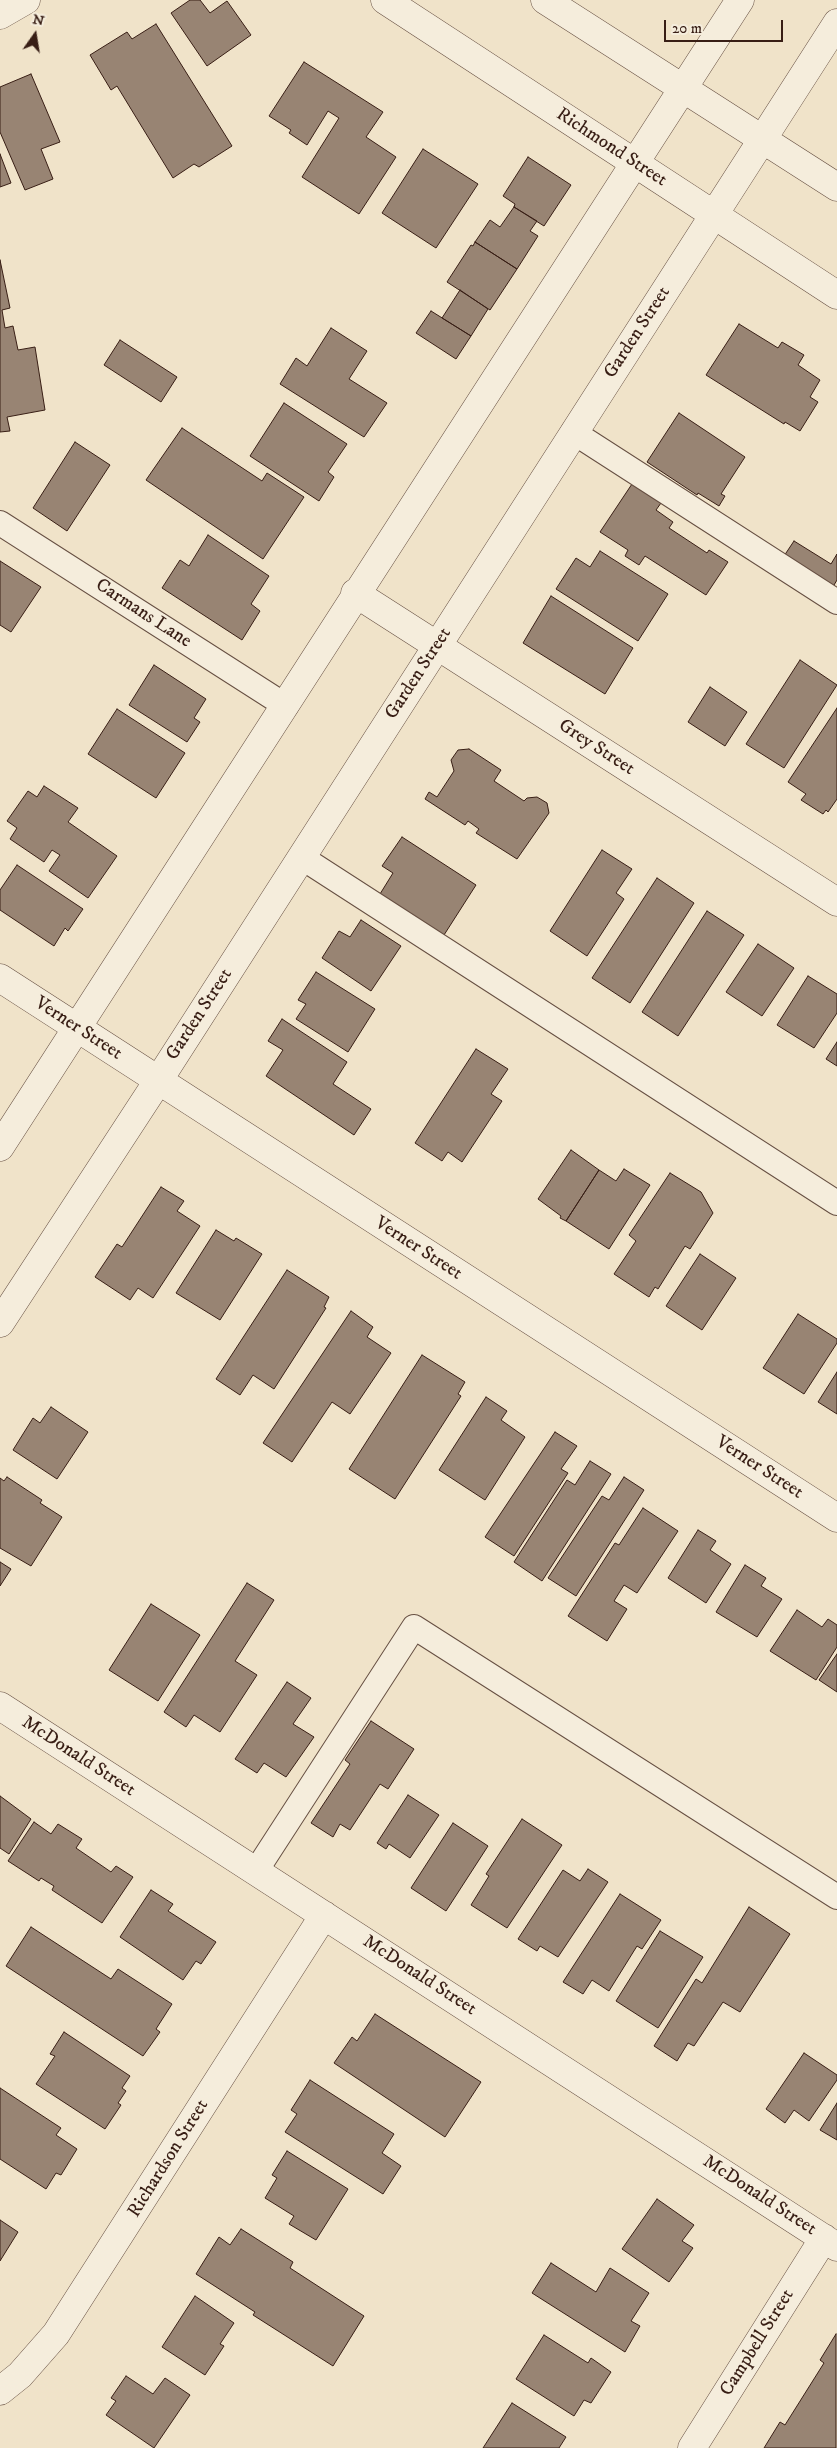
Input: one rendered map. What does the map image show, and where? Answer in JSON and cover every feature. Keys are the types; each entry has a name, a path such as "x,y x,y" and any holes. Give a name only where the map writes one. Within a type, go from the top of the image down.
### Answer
{"street":[{"path":"0,15 26,0"},
{"name":"Richmond Street","path":"385,0 633,164 837,295"},
{"path":"546,0 837,187"},
{"path":"0,1146 286,706 355,594 740,0"},
{"name":"Garden Street","path":"0,1324 438,646 573,432 764,139 837,23"},
{"name":"Grey Street","path":"355,594 837,902"},
{"name":"Verner Street","path":"0,978 837,1518"},
{"name":"McDonald Street","path":"0,1706 831,2243"},
{"name":"Richardson Street","path":"0,2391 20,2375 56,2334 324,1915"},
{"name":"Campbell Street","path":"692,2448 831,2243"}],"lane":[{"path":"573,432 837,602"},
{"name":"Carmans Lane","path":"0,523 286,706"},
{"path":"301,857 837,1203"},
{"path":"256,1871 414,1627 837,1896"}],"building":[{"path":"190,0 200,0 210,13 227,1 251,35 207,66 171,13"},
{"path":"156,24 232,146 199,167 194,164 173,178 117,86 111,90 90,55 127,32 132,39"},
{"path":"304,62 383,112 366,137 396,157 359,214 302,177 339,118 328,111 307,145 289,133 291,130 269,116"},
{"path":"31,74 60,142 41,149 53,179 25,190 0,132 0,87"},
{"path":"423,149 478,184 436,248 382,213"},
{"path":"0,154 11,183 0,187"},
{"path":"528,157 571,185 544,226 514,207 515,204 503,196"},
{"path":"514,207 537,221 530,231 538,236 517,269 475,242 490,220 500,227"},
{"path":"475,242 517,269 490,310 447,282 471,245 473,246"},
{"path":"0,260 10,308 2,310 5,328 13,326 18,350 35,347 45,410 7,417 10,431 0,432"},
{"path":"460,290 488,309 471,336 442,318"},
{"path":"431,311 471,336 456,359 416,333"},
{"path":"739,324 778,348 782,342 804,355 798,365 820,380 810,397 818,402 800,431 785,422 784,424 706,375"},
{"path":"331,328 367,351 349,379 387,403 364,437 280,384 296,358 307,366"},
{"path":"120,340 177,377 161,402 104,365"},
{"path":"284,403 347,444 328,472 334,477 319,501 250,456"},
{"path":"679,413 745,457 721,494 725,496 719,506 698,493 697,495 647,462"},
{"path":"182,428 262,481 267,473 304,497 263,559 146,480"},
{"path":"75,442 110,465 67,531 33,508"},
{"path":"632,484 661,503 656,510 673,522 669,528 707,553 709,550 728,562 706,595 645,556 639,565 625,556 628,550 600,532"},
{"path":"208,535 269,576 251,604 260,611 242,640 162,588 180,560 189,566"},
{"path":"794,541 831,564 837,554 837,580 831,590 782,559"},
{"path":"600,551 668,594 638,641 556,589 576,558 590,567"},
{"path":"0,561 41,587 11,632 0,625"},
{"path":"551,596 633,648 605,694 523,643"},
{"path":"800,660 837,685 784,768 746,744"},
{"path":"154,665 206,699 194,718 200,722 187,742 129,705"},
{"path":"710,687 747,712 725,746 688,722"},
{"path":"837,708 837,799 828,812 826,810 823,814 801,800 806,794 788,782"},
{"path":"117,709 185,753 156,798 88,754"},
{"path":"469,749 501,770 494,781 524,801 527,798 537,797 547,803 549,813 517,859 476,833 479,829 468,821 465,825 425,799 429,792 437,797 454,771 451,760 458,750"},
{"path":"44,786 78,808 68,822 117,856 88,898 49,871 60,855 52,850 44,862 10,839 17,828 7,821 28,791 37,797"},
{"path":"402,837 476,885 444,935 380,894 393,873 382,866"},
{"path":"602,850 632,869 616,893 624,899 587,956 550,931"},
{"path":"17,865 83,909 68,931 65,928 54,946 0,910 0,890"},
{"path":"657,878 694,903 630,1003 592,978"},
{"path":"707,911 744,935 678,1036 642,1012"},
{"path":"361,920 401,946 371,991 322,958 339,931 350,937"},
{"path":"758,944 794,968 762,1016 726,992"},
{"path":"316,972 375,1009 348,1052 296,1019 306,1004 298,1000"},
{"path":"808,976 837,994 837,1013 814,1048 777,1025"},
{"path":"282,1019 347,1062 333,1084 371,1109 354,1135 266,1076 283,1050 268,1041"},
{"path":"837,1042 837,1066 826,1059"},
{"path":"476,1049 508,1069 491,1094 502,1101 462,1162 448,1152 442,1161 415,1143"},
{"path":"571,1150 599,1170 566,1221 538,1199"},
{"path":"624,1169 650,1185 609,1249 566,1221 599,1170 616,1181"},
{"path":"670,1173 701,1192 713,1213 690,1249 685,1246 658,1289 655,1287 649,1297 614,1274 636,1241 629,1235"},
{"path":"161,1187 184,1201 177,1211 200,1226 153,1298 138,1288 130,1300 95,1277 117,1244 122,1247"},
{"path":"216,1230 234,1241 236,1238 262,1254 220,1320 176,1293"},
{"path":"700,1254 736,1278 702,1330 666,1306"},
{"path":"287,1270 329,1297 324,1307 326,1308 274,1389 253,1375 240,1395 216,1379"},
{"path":"351,1311 373,1327 367,1337 391,1353 350,1414 332,1402 292,1462 263,1443"},
{"path":"798,1314 837,1339 837,1343 804,1394 763,1368"},
{"path":"422,1355 465,1382 458,1394 461,1396 395,1499 349,1469"},
{"path":"837,1372 837,1414 818,1402"},
{"path":"486,1397 507,1411 501,1420 525,1437 485,1500 439,1470"},
{"path":"51,1407 88,1432 57,1479 13,1450 33,1418 40,1423"},
{"path":"555,1432 577,1446 561,1469 568,1473 514,1556 485,1537"},
{"path":"590,1461 611,1474 542,1581 514,1562 567,1480 575,1485"},
{"path":"7,1477 42,1500 40,1503 62,1517 31,1566 0,1548 0,1478 4,1481"},
{"path":"624,1477 644,1490 576,1596 548,1578 602,1496 609,1500"},
{"path":"643,1508 678,1531 637,1593 624,1585 614,1601 627,1609 607,1641 568,1616 615,1543 619,1545"},
{"path":"698,1530 716,1541 710,1550 731,1564 706,1603 668,1578"},
{"path":"0,1562 11,1569 0,1586"},
{"path":"745,1565 766,1578 761,1586 782,1599 757,1637 716,1612"},
{"path":"247,1583 274,1600 235,1661 257,1675 220,1732 194,1715 186,1727 164,1712"},
{"path":"151,1604 200,1635 158,1701 109,1670"},
{"path":"797,1610 822,1627 828,1619 837,1625 837,1647 816,1680 770,1651"},
{"path":"837,1654 837,1692 819,1680"},
{"path":"287,1682 311,1698 293,1724 314,1737 286,1777 264,1763 257,1773 235,1759"},
{"path":"371,1721 414,1749 388,1789 380,1784 350,1830 340,1824 333,1837 311,1823 350,1764 345,1760"},
{"path":"408,1795 439,1815 410,1858 389,1844 386,1849 377,1843"},
{"path":"0,1796 31,1819 9,1854 0,1848"},
{"path":"522,1819 562,1845 507,1928 471,1905 489,1876 486,1874"},
{"path":"34,1822 51,1834 58,1824 82,1839 76,1848 111,1872 116,1866 133,1877 102,1923 52,1890 54,1886 41,1878 39,1881 8,1861"},
{"path":"453,1823 488,1846 446,1911 411,1888"},
{"path":"588,1869 608,1882 558,1957 540,1946 537,1951 518,1939 563,1870 580,1881"},
{"path":"151,1890 173,1904 168,1911 216,1942 201,1964 196,1961 183,1980 120,1937"},
{"path":"620,1894 661,1920 642,1949 637,1946 609,1991 592,1980 583,1994 563,1982"},
{"path":"749,1907 790,1934 740,2012 723,2002 694,2046 688,2043 677,2061 654,2046 696,1979 702,1983"},
{"path":"31,1927 111,1979 118,1969 172,2004 156,2029 160,2032 143,2056 6,1966"},
{"path":"660,1931 703,1957 658,2028 616,2001"},
{"path":"375,2014 481,2082 445,2137 334,2063 352,2037 357,2041"},
{"path":"64,2032 130,2076 122,2088 126,2091 118,2103 121,2105 105,2129 36,2084 55,2056 50,2054"},
{"path":"804,2053 837,2075 837,2080 809,2121 794,2110 785,2123 766,2109"},
{"path":"310,2080 394,2134 382,2153 401,2166 383,2194 285,2132 297,2114 291,2110"},
{"path":"0,2088 61,2128 56,2135 77,2149 61,2175 56,2173 46,2189 0,2159"},
{"path":"837,2103 837,2140 820,2130"},
{"path":"287,2151 348,2189 316,2240 289,2224 294,2216 265,2198 277,2178 272,2175"},
{"path":"657,2199 694,2225 682,2241 693,2248 669,2282 622,2249"},
{"path":"0,2220 18,2232 0,2261"},
{"path":"241,2229 293,2262 290,2268 364,2316 333,2366 253,2315 255,2312 196,2274 219,2237 230,2245"},
{"path":"551,2263 596,2292 610,2268 649,2293 631,2321 640,2326 625,2352 532,2293"},
{"path":"195,2296 234,2323 220,2344 224,2346 205,2375 162,2347"},
{"path":"836,2334 836,2448 764,2448 780,2422 785,2425 824,2363 820,2360"},
{"path":"544,2335 588,2363 591,2358 611,2372 591,2403 584,2400 574,2416 516,2379"},
{"path":"126,2376 153,2394 165,2378 190,2395 154,2448 106,2415 116,2401 111,2398"},
{"path":"512,2403 566,2437 559,2448 483,2448"}]}
